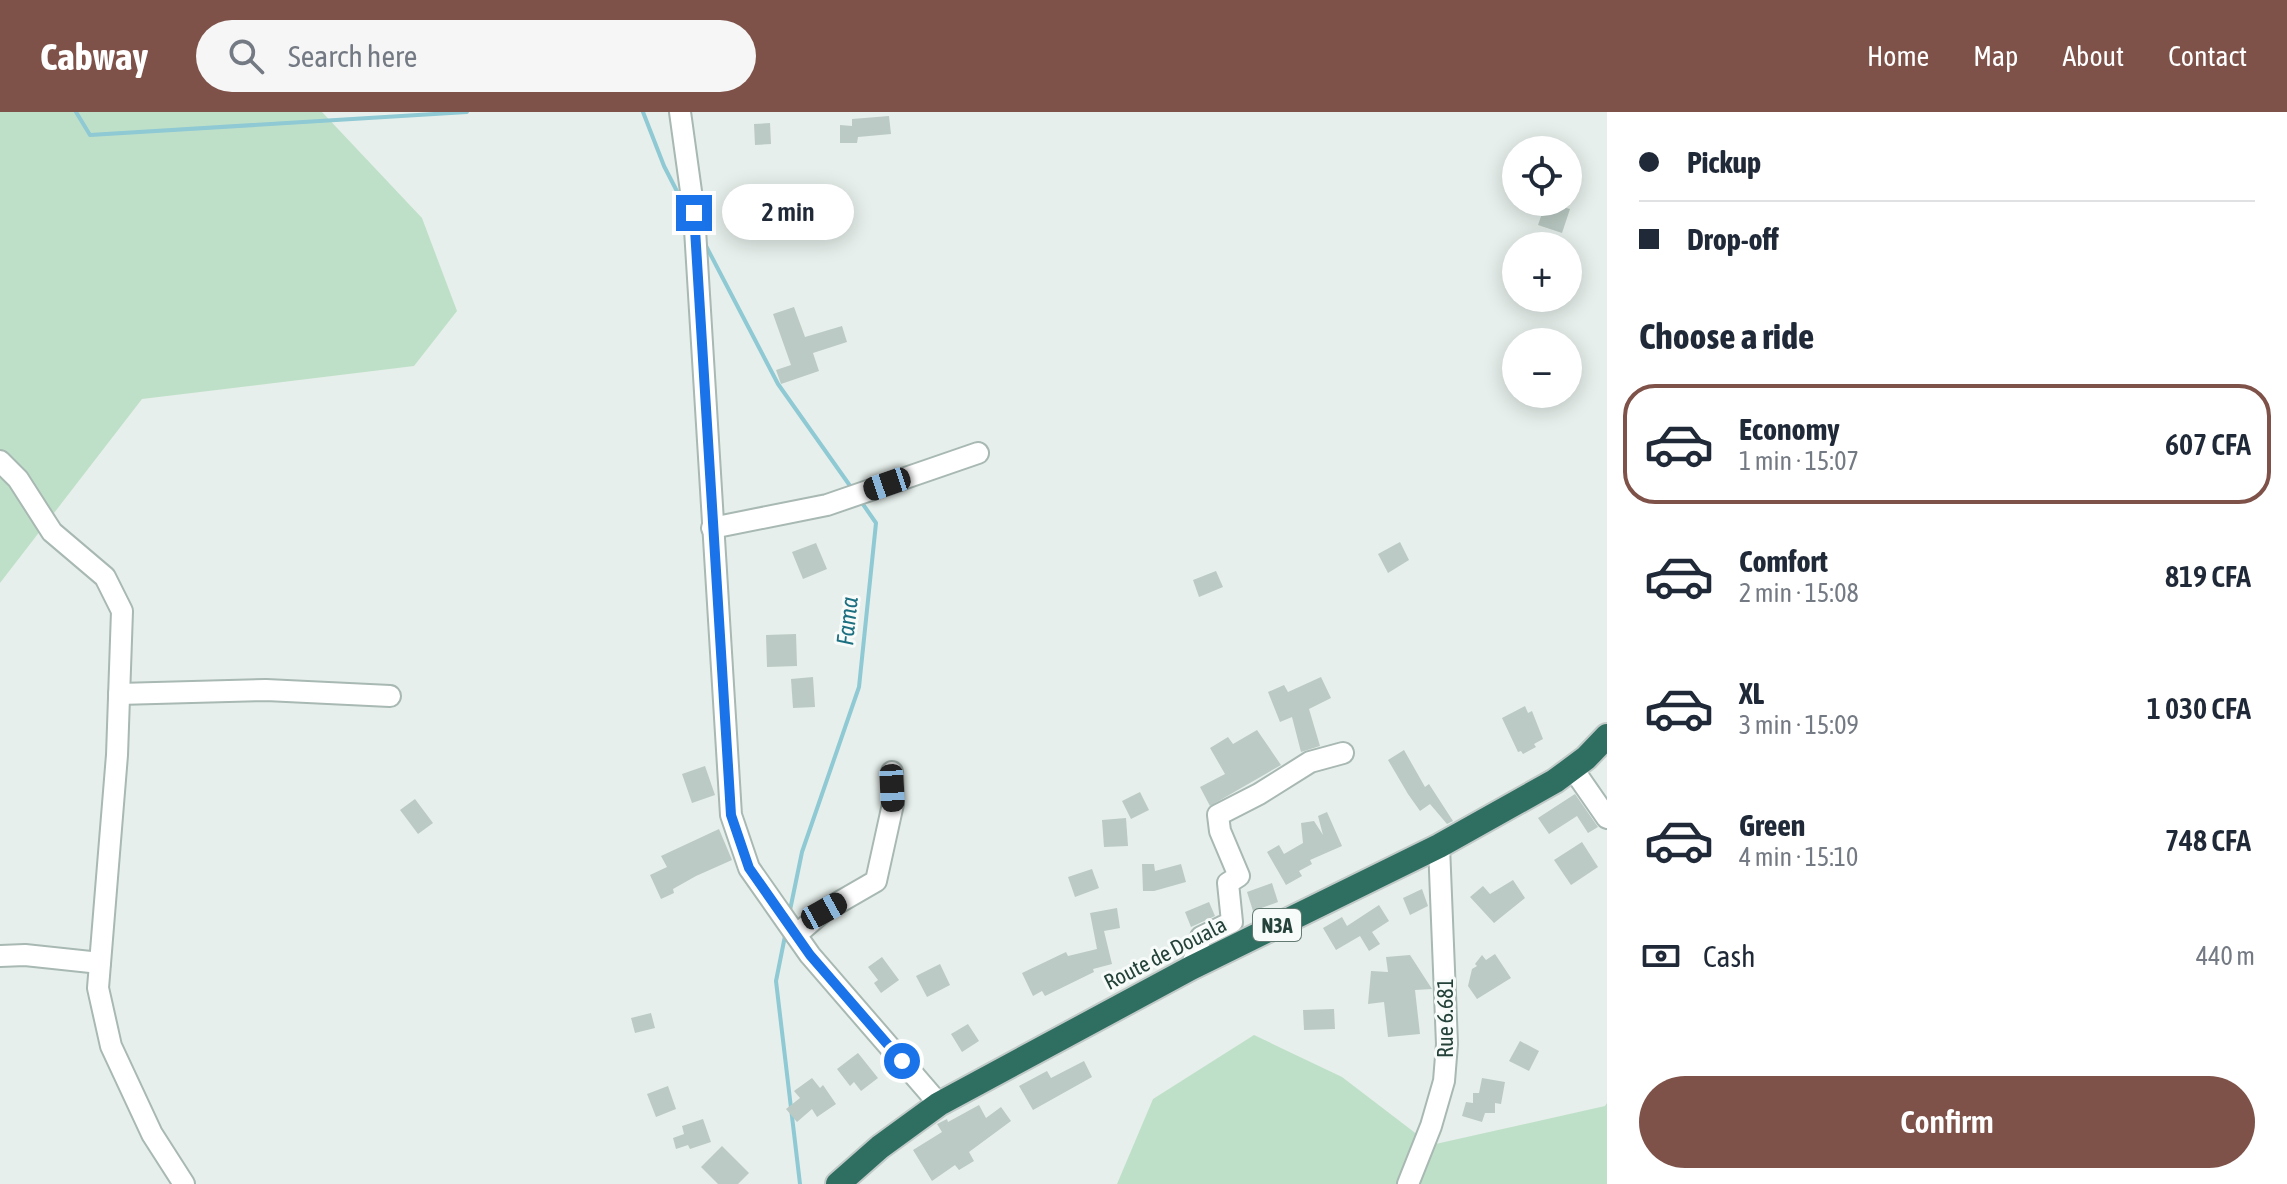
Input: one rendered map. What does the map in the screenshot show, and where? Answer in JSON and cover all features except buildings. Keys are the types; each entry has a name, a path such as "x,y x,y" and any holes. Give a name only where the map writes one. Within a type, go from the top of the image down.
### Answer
{"highway":[{"name":"Route de Douala","path":"838,1184 880,1147 939,1104 1191,968 1439,846 1573,769 1607,736"}],"street":[{"path":"680,112 694,213 731,815 749,868 810,955 939,1104"},
{"path":"712,528 827,505 978,453"},
{"path":"0,461 18,479 52,532 105,577 122,611 113,810 98,988 111,1046 152,1134 184,1184"},
{"path":"119,694 266,690 390,696"},
{"path":"1191,968 1201,937 1232,922 1228,883 1239,876 1220,831 1218,815 1310,762 1343,753"},
{"path":"1573,769 1607,818"},
{"path":"796,935 824,911 876,881 893,804 892,772"},
{"name":"Rue 6.681","path":"1408,1184 1431,1126 1444,1081 1447,1044 1439,846"},
{"path":"0,956 25,955 100,963"}],"green space":[{"path":"0,112 322,112 422,218 457,311 414,366 142,399 0,583"},
{"path":"1254,1035 1342,1077 1431,1145 1605,1106 1607,1103 1607,1184 1117,1184 1153,1099"}],"waterway":[{"name":"Fama","path":"76,112 90,135 467,112"},
{"name":"Fama","path":"643,112 664,166 684,205"},
{"name":"Fama","path":"705,244 778,384 853,490"},
{"name":"Fama","path":"789,915 802,852 859,687 876,523 860,500"},
{"name":"Fama","path":"786,931 776,981 800,1184"}],"route":[{"path":"694,213 731,815 749,868 810,955 902,1061"}]}
